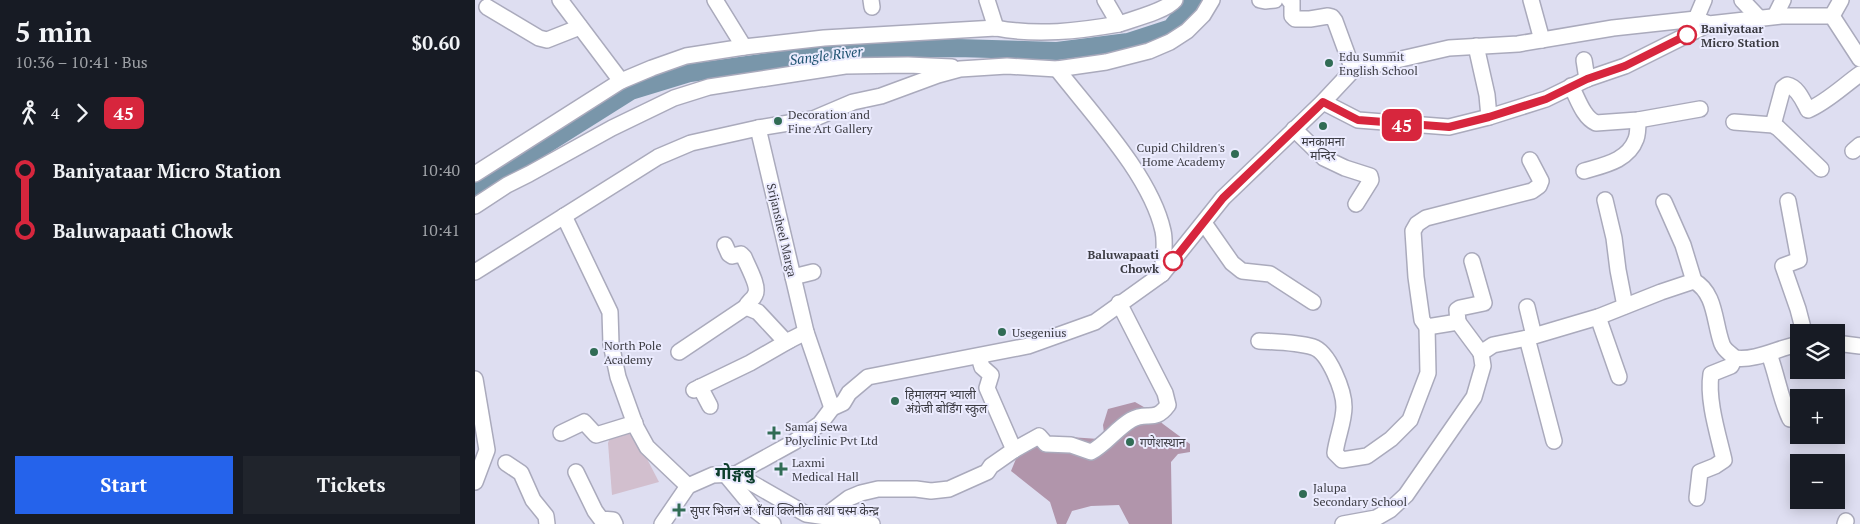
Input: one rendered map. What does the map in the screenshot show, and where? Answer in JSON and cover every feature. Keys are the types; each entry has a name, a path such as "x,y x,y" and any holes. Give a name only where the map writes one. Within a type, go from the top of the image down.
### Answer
{"street":[{"path":"560,0 621,81"},
{"path":"715,0 744,47"},
{"path":"987,0 996,28"},
{"path":"1105,0 1119,24"},
{"path":"475,174 621,81 686,56 824,38 996,28 1066,32 1119,24 1172,4 1175,0"},
{"path":"475,272 658,157 691,143 758,128 813,119 853,102 881,96 960,69 1007,66 1057,69 1106,62 1149,51 1170,42 1187,31 1203,15 1212,0"},
{"path":"1260,0 1265,2 1275,0"},
{"path":"1289,0 1291,1 1292,16 1295,19 1332,17 1353,70"},
{"path":"1531,0 1542,40"},
{"path":"1702,21 1704,0"},
{"path":"1742,0 1759,18"},
{"path":"1775,16 1783,0"},
{"path":"1832,16 1841,0"},
{"path":"487,7 539,38 547,40 580,27"},
{"path":"731,475 820,424 833,408 843,403 849,393 868,377 1028,346 1095,322 1162,274 1223,198 1323,102 1353,70 1449,48 1519,44 1613,28 1775,16 1832,16"},
{"path":"1832,16 1860,59"},
{"path":"1323,102 1358,120 1399,125 1449,127 1546,99 1587,79 1625,66 1702,21"},
{"path":"1476,46 1487,95 1489,117"},
{"path":"1584,60 1587,79"},
{"path":"475,206 507,185 612,128 674,98 709,87 845,66 908,64 946,66 960,69"},
{"path":"1057,69 1135,171 1157,210 1164,234 1162,274"},
{"path":"1773,125 1783,88 1787,85 1797,91 1808,110 1821,105 1837,90 1860,74"},
{"path":"1571,86 1586,115 1596,123 1638,120 1701,109"},
{"path":"1584,171 1619,160 1627,153 1636,139 1638,120"},
{"path":"1734,122 1773,125 1821,169"},
{"name":"Srijansheel Marga","path":"758,128 806,332 833,408"},
{"path":"1294,129 1324,158 1345,168 1370,176 1371,180 1356,204"},
{"path":"1259,341 1315,348 1329,361 1344,405 1342,424 1335,452 1342,460 1367,456 1391,439 1410,420 1428,373 1427,326 1422,320 1416,277 1413,232 1417,224 1426,218 1531,191 1539,186 1541,181 1530,160"},
{"path":"1605,200 1614,238 1625,306"},
{"path":"1788,201 1799,260 1783,266 1802,324"},
{"path":"1664,202 1683,245 1694,281 1707,291 1717,320 1722,346 1735,358 1769,354 1790,346"},
{"path":"564,216 610,312 611,344 618,377 635,423 647,447 688,486"},
{"path":"1204,223 1232,263 1242,271 1270,274 1313,302"},
{"path":"679,352 746,307 747,303 755,296 757,291 755,282 744,257 741,254 732,256 729,254 725,244"},
{"path":"1343,524 1376,518 1390,510 1406,495 1474,396 1483,366 1481,353 1458,322 1457,310 1484,303 1473,261"},
{"path":"793,277 813,272"},
{"path":"1481,353 1493,345 1531,337 1598,317 1694,281"},
{"path":"825,516 849,498 879,489 917,488 931,492 949,489 987,472 991,466 1014,450 1039,436 1046,444 1071,445 1091,452 1101,447 1132,420 1145,416 1156,417 1163,413 1169,405 1165,393 1119,303"},
{"path":"746,307 758,312 786,342 790,340"},
{"path":"1527,307 1531,337 1554,440"},
{"path":"1598,317 1619,377"},
{"path":"1427,326 1458,322"},
{"path":"710,406 697,388 750,363 806,332"},
{"path":"1845,344 1860,346"},
{"path":"1769,354 1783,404 1790,419"},
{"path":"979,357 982,367 991,375 987,388 1014,450"},
{"path":"1697,498 1700,472 1724,460 1712,402 1711,374 1731,366 1735,358"},
{"path":"475,380 487,450 475,482"},
{"path":"561,433 583,422 596,435 635,423"},
{"path":"506,463 521,473 533,500 546,516 547,524"},
{"path":"577,472 595,511 601,519 613,520 615,524"},
{"path":"662,524 688,486 713,475 731,475 806,514 872,524"},
{"path":"731,475 755,510 773,524"}],"shaded area":[{"path":"1135,402 1149,410 1163,424 1190,444 1190,452 1178,454 1171,462 1172,524 1129,524 1119,505 1091,506 1072,511 1066,524 1057,524 1050,502 1011,471 1018,454 1055,436 1099,439 1104,433 1103,425 1108,409"},
{"path":"630,426 659,482 612,495 608,443 612,433"}],"waterway":[{"name":"Sangle River","path":"475,189 631,91 690,73 860,49 957,48 1057,51 1128,42 1171,28 1193,0"}],"bus line":[{"name":"45","path":"1173,261 1223,198 1323,102 1358,120 1399,125 1449,127 1546,99 1587,79 1625,66 1687,35"}],"place":[{"name":"Baniyataar Micro Station","path":"1687,35"},
{"name":"Edu Summit English School","path":"1329,63"},
{"name":"Decoration and Fine Art Gallery","path":"778,121"},
{"name":"मनकामना मन्दिर","path":"1323,126"},
{"name":"Cupid Children's Home Academy","path":"1235,154"},
{"name":"Baluwapaati Chowk","path":"1173,261"},
{"name":"Usegenius","path":"1002,332"},
{"name":"North Pole Academy","path":"594,352"},
{"name":"हिमालयन भ्याली अंग्रेजी बोर्डिंग स्कुल","path":"895,401"},
{"name":"Samaj Sewa Polyclinic Pvt Ltd","path":"774,433"},
{"name":"गणेशस्थान","path":"1130,442"},
{"name":"Laxmi Medical Hall","path":"781,469"},
{"name":"Jalupa Secondary School","path":"1303,494"},
{"name":"सुपर भिजन अाँखा क्लिनीक तथा चस्म केन्द्र","path":"679,510"}],"district":[{"name":"गोङ्गबु","path":"735,472"}]}
